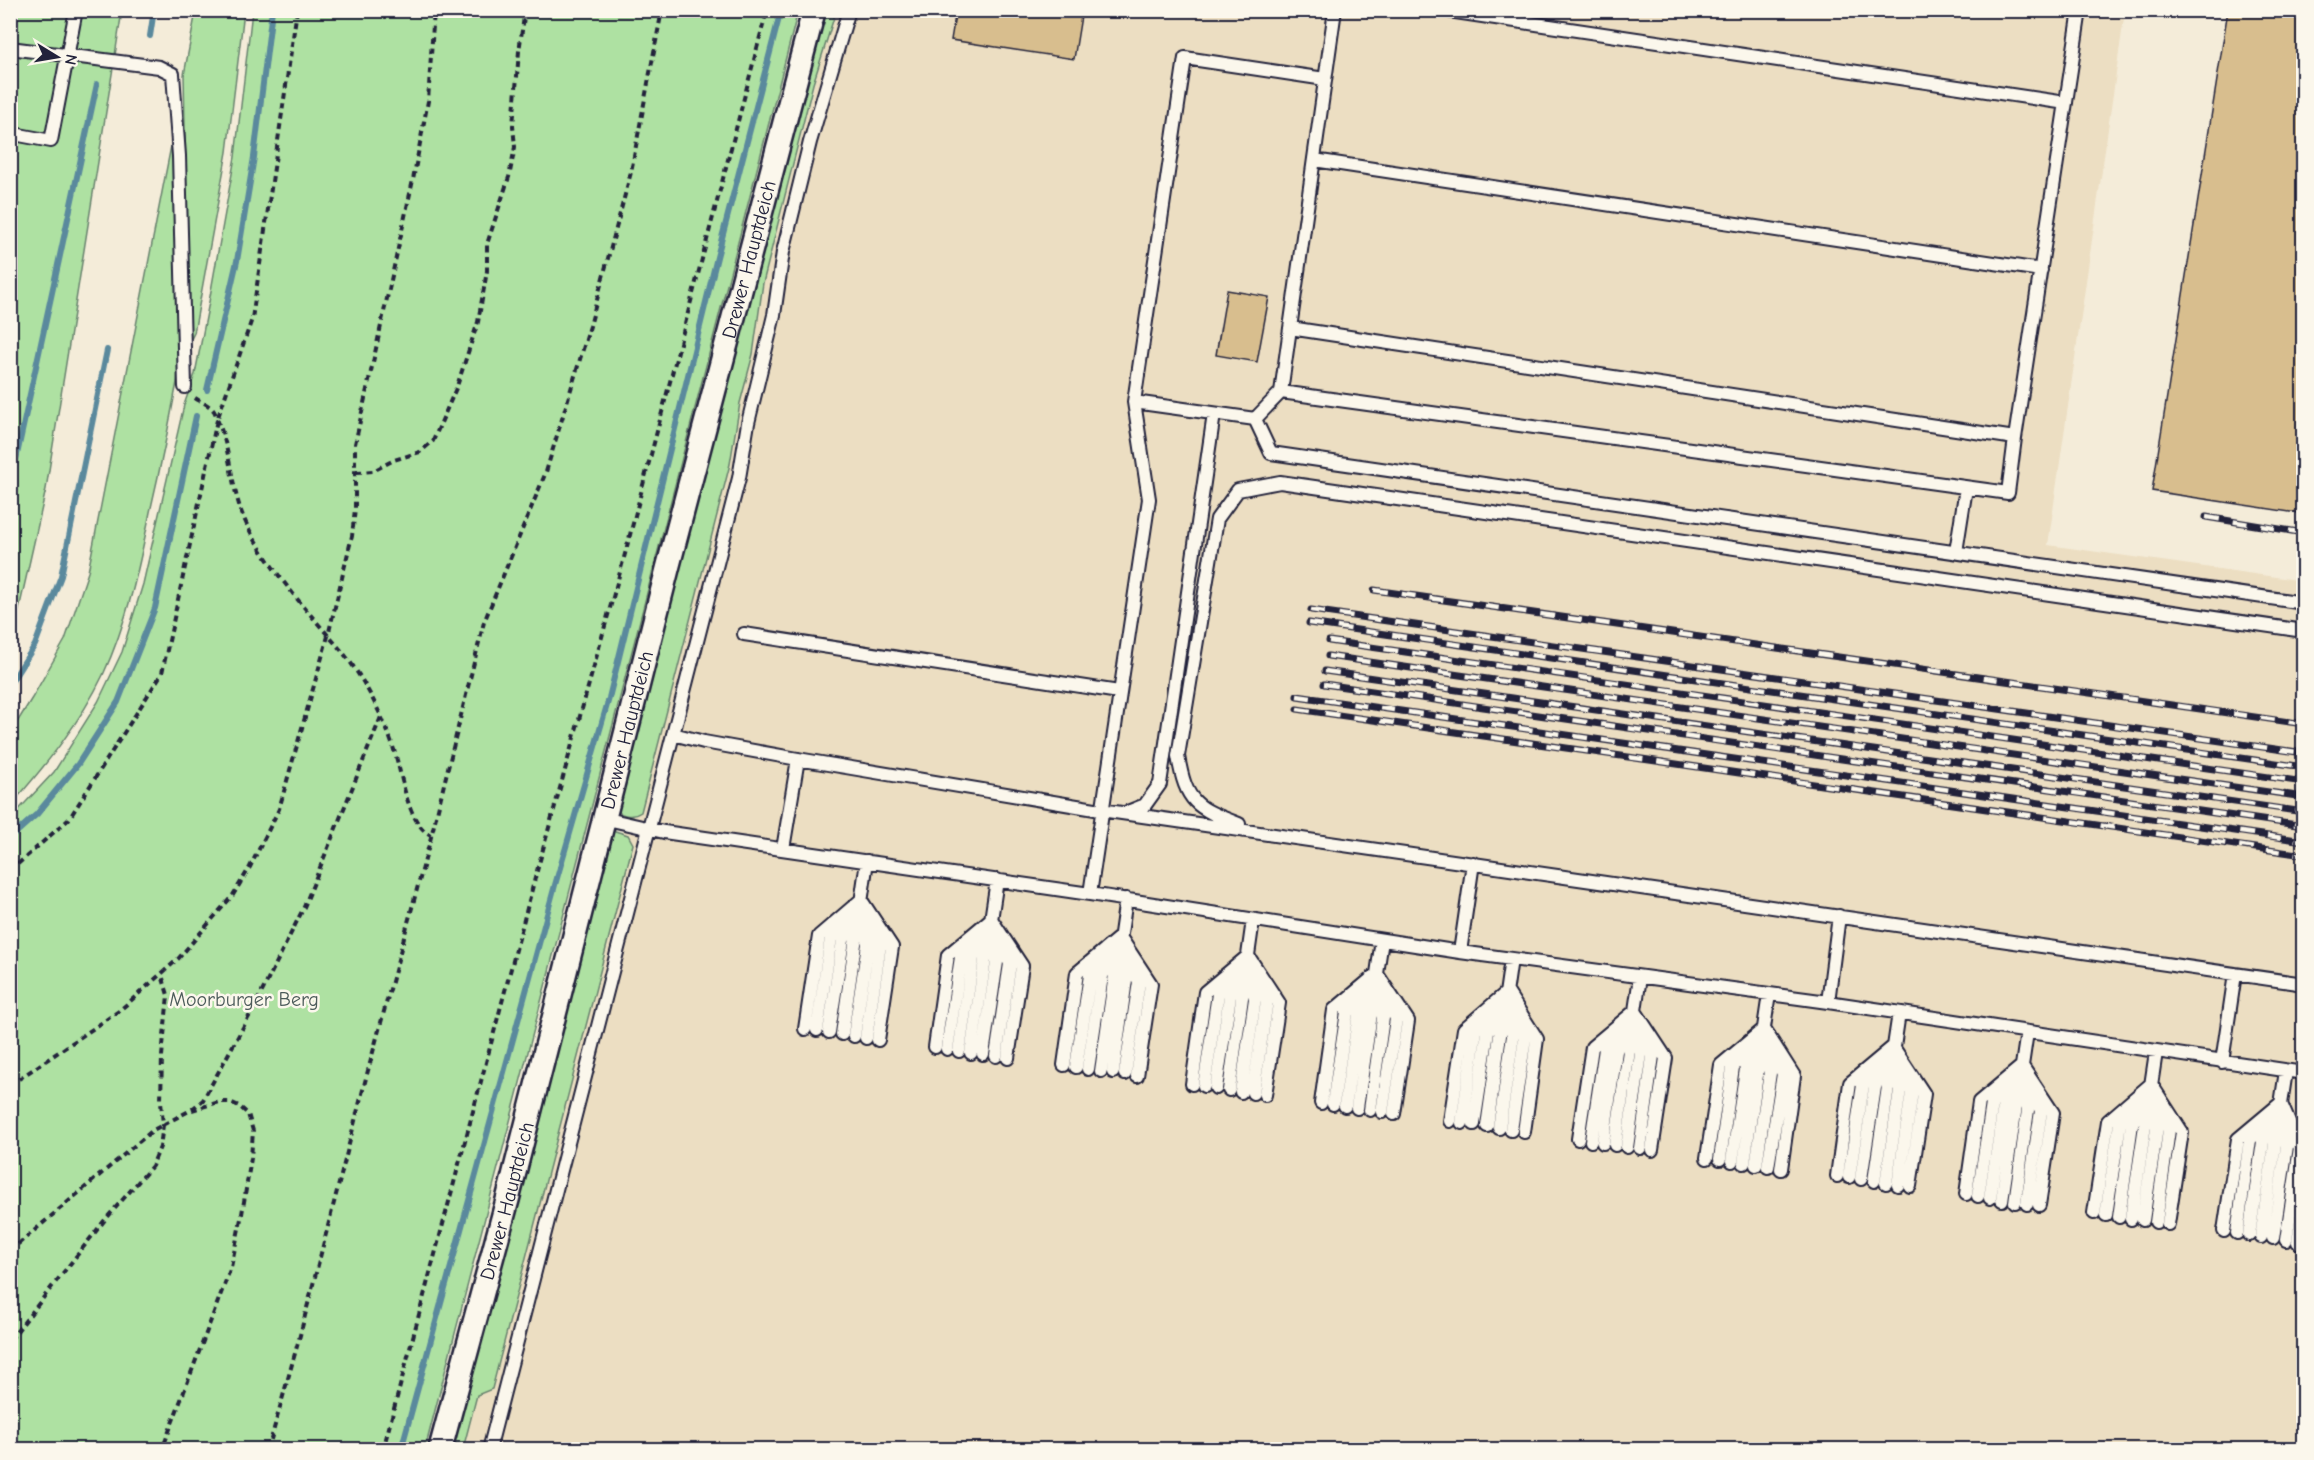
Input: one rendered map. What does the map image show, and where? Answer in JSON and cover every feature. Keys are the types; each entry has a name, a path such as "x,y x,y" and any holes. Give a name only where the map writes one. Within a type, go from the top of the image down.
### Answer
{"street":[{"name":"Drewer Hauptdeich","path":"440,1449 508,1198 603,818 814,10"}],"lane":[{"path":"14,134 51,141 76,10"},
{"path":"489,1449 739,478 748,423 774,315 783,252 810,142 849,10"},
{"path":"1255,419 1281,392 1335,10"},
{"path":"1442,10 2066,103"},
{"path":"1281,392 2008,493 2080,10"},
{"path":"10,48 159,67 173,74 180,167 185,387"},
{"path":"1090,894 1149,500 1134,402 1185,58 1325,79"},
{"path":"1314,160 2041,270"},
{"path":"1290,328 2015,438"},
{"path":"1134,402 1255,419"},
{"path":"1125,813 1145,805 1160,784 1214,414"},
{"path":"1255,419 1271,453 2304,603"},
{"path":"1263,833 1221,818 1198,806 1182,784 1178,756 1217,519 1238,490 1280,482 2304,631"},
{"path":"1956,552 1966,488"},
{"path":"744,634 1119,692"},
{"path":"673,734 798,759 1101,810 2304,984"},
{"path":"783,849 798,759"},
{"path":"603,818 648,828 1460,952 1828,1002 2304,1073"},
{"path":"842,1034 843,940 861,900 867,861"},
{"path":"1460,952 1473,862"},
{"path":"971,1053 973,958 991,919 997,880"},
{"path":"842,1034 868,944 861,900"},
{"path":"842,1034 819,936 861,900"},
{"path":"842,1034 892,947 861,900"},
{"path":"1101,1071 1102,976 1120,937 1126,900"},
{"path":"1828,1002 1839,916"},
{"path":"971,1053 948,955 991,919"},
{"path":"971,1053 997,962 991,919"},
{"path":"971,1053 1022,966 991,919"},
{"path":"1228,1090 1230,996 1248,956 1254,920"},
{"path":"1101,1071 1077,973 1120,937"},
{"path":"1101,1071 1126,980 1120,937"},
{"path":"1101,1071 1151,984 1120,937"},
{"path":"1357,1108 1359,1014 1377,974 1382,940"},
{"path":"1228,1090 1205,992 1248,956"},
{"path":"1228,1090 1255,999 1248,956"},
{"path":"1228,1090 1279,1003 1248,956"},
{"path":"1487,1126 1513,1036 1507,992 1512,959"},
{"path":"1357,1108 1334,1010 1377,974"},
{"path":"1357,1108 1383,1018 1377,974"},
{"path":"1357,1108 1408,1021 1377,974"},
{"path":"2222,1062 2235,974"},
{"path":"1615,1145 1641,1054 1635,1011 1640,976"},
{"path":"1487,1126 1464,1029 1507,992"},
{"path":"1487,1126 1488,1032 1507,992"},
{"path":"1487,1126 1537,1040 1507,992"},
{"path":"1744,1163 1770,1072 1764,1029 1769,994"},
{"path":"1615,1145 1592,1047 1635,1011"},
{"path":"1615,1145 1617,1051 1635,1011"},
{"path":"1615,1145 1666,1058 1635,1011"},
{"path":"1874,1181 1875,1087 1893,1047 1899,1013"},
{"path":"1744,1163 1721,1065 1764,1029"},
{"path":"1744,1163 1746,1069 1764,1029"},
{"path":"1744,1163 1794,1076 1764,1029"},
{"path":"2002,1200 2004,1106 2022,1066 2027,1032"},
{"path":"1874,1181 1851,1083 1893,1047"},
{"path":"1874,1181 1900,1090 1893,1047"},
{"path":"1874,1181 1924,1094 1893,1047"},
{"path":"2131,1219 2132,1125 2151,1084 2156,1052"},
{"path":"2002,1200 1979,1102 2022,1066"},
{"path":"2002,1200 2028,1110 2022,1066"},
{"path":"2002,1200 2053,1113 2022,1066"},
{"path":"2261,1237 2263,1142 2281,1103 2286,1071"},
{"path":"2131,1219 2108,1121 2151,1084"},
{"path":"2131,1219 2157,1128 2151,1084"},
{"path":"2131,1219 2182,1132 2151,1084"},
{"path":"2281,1103 2304,1137"},
{"path":"2261,1237 2238,1139 2281,1103"},
{"path":"2261,1237 2287,1146 2281,1103"},
{"path":"2261,1237 2304,1203"}],"path":[{"path":"10,871 69,819 162,673 217,420 252,319 297,10"},
{"path":"10,1084 119,1011 162,975 233,895 267,835 286,786 328,636 352,536 355,509 356,444 428,101 434,10"},
{"path":"356,472 373,471 394,460 420,452 433,441 457,386 478,322 487,271 487,244 509,177 515,147 513,126 525,10"},
{"path":"268,1449 431,836 484,622 546,472 590,326 631,172 662,10"},
{"path":"384,1449 535,878 625,555 767,10"},
{"path":"185,387 191,396 214,411 226,441 238,499 246,524 261,548 342,651 381,716 394,749 415,820 424,832 431,836"},
{"path":"10,1251 153,1130 189,1111 203,1100 304,907 381,716"},
{"path":"10,1340 104,1221 152,1166 160,1147 163,1125 160,1101 162,1056 168,995 162,975"},
{"path":"162,1449 231,1267 243,1214 251,1158 252,1122 248,1114 239,1106 230,1102 219,1102 189,1111"}],"shaded area":[{"path":"833,11 2125,11 2048,545 2303,581 2303,1449 463,1450"}],"green space":[{"path":"11,11 122,11 46,489 11,645"},
{"path":"196,11 244,11 227,152 194,333 191,339 189,338 184,75"},
{"name":"Moorburger Berg","path":"252,11 798,11 425,1449 11,1449 10,819 54,772 98,702 122,652 143,584 184,405 195,374 209,302 235,157"},
{"path":"820,11 836,11 813,84 763,283 753,354 740,403 730,464 641,812 631,816 625,815 615,810"},
{"path":"171,146 174,148 179,357 177,382 137,574 119,635 94,693 61,743 11,805 11,732 65,640 88,572"},
{"path":"612,830 628,835 633,844 492,1389 477,1395 463,1449 447,1450"}],"building":[{"path":"956,10 1082,10 1074,59 951,40"},
{"path":"2228,10 2304,10 2304,514 2152,491"},
{"path":"1227,290 1269,297 1257,362 1216,355"}],"waterway":[{"path":"150,36 154,10"},
{"path":"207,390 237,261 254,157 272,10"},
{"path":"401,1450 555,885 609,698 717,257 781,10"},
{"path":"10,487 97,84"},
{"path":"10,684 35,645 61,576 107,350"},
{"path":"10,838 37,814 78,764 118,702 155,608 196,416"}],"railway":[{"path":"2206,517 2304,533"},
{"path":"1374,590 2304,724"},
{"path":"1311,610 2304,753"},
{"path":"1309,623 2304,767"},
{"path":"1329,641 2304,782"},
{"path":"1328,656 2304,797"},
{"path":"1325,671 2304,812"},
{"path":"1324,684 2304,826"},
{"path":"1297,696 2304,841"},
{"path":"1297,709 2304,855"}]}
